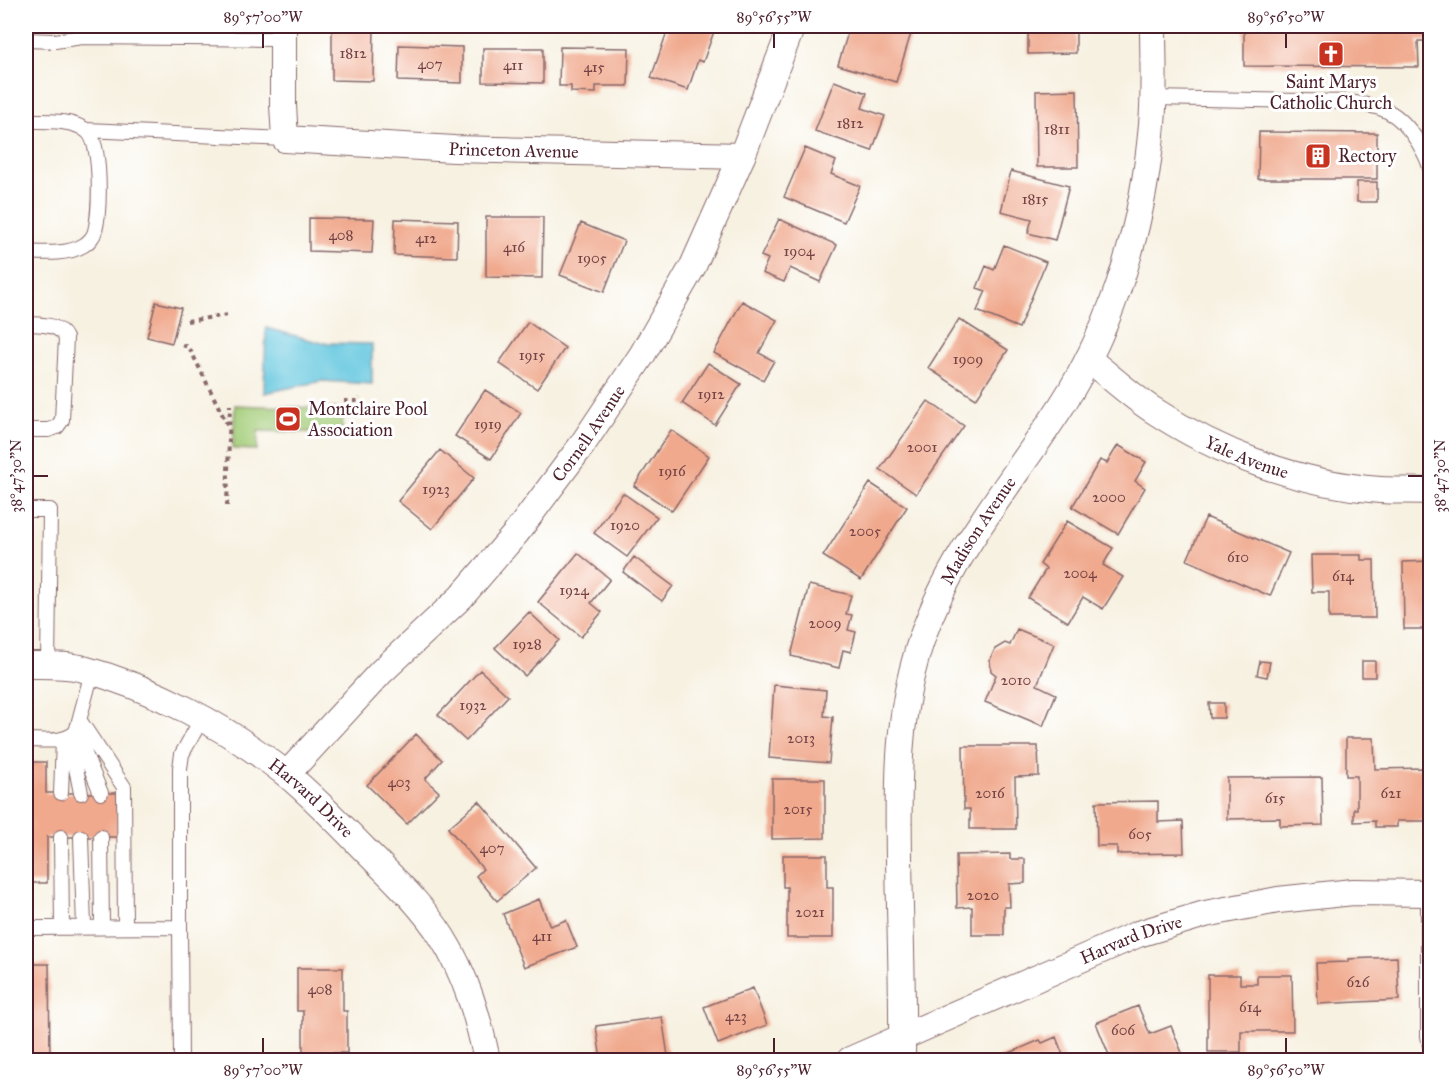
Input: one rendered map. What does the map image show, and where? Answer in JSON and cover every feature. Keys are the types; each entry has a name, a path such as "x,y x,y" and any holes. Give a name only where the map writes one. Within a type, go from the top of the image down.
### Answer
{"street":[{"name":"Cornell Avenue","path":"287,774 381,672 461,597 516,532 582,445 642,355 693,266 742,156 792,26"},
{"name":"Madison Avenue","path":"902,1049 898,772 902,720 915,660 935,602 964,548 1063,404 1088,359 1111,308 1145,184 1152,123 1153,26"},
{"path":"283,32 285,139"},
{"name":"Princeton Avenue","path":"285,139 453,149 742,156"},
{"name":"Yale Avenue","path":"1088,359 1152,409 1205,441 1258,464 1323,481 1357,487 1380,490 1431,490"},
{"name":"Harvard Drive","path":"37,665 78,668 154,694 202,718 250,747 287,774 413,898 442,938 465,982 479,1023 487,1060"},
{"name":"Harvard Drive","path":"850,1060 902,1049 1138,934 1205,914 1278,900 1353,892 1430,893"}],"lane":[{"path":"26,40 283,32"},
{"path":"1152,98 1347,102 1375,106 1393,112 1409,128 1428,158 1431,168"},
{"path":"26,121 64,122 87,130 285,139"},
{"path":"26,252 45,253 72,250 86,244 95,233 98,207 98,158 94,140 87,130"},
{"path":"26,324 51,326 63,332 66,338 62,420 57,428 26,430"},
{"path":"26,510 50,510 37,665"},
{"path":"62,793 72,733 92,672"},
{"path":"181,1060 180,768 182,754 202,718"},
{"path":"26,740 72,733"},
{"path":"72,733 81,793"},
{"path":"72,733 101,793"},
{"path":"72,733 124,787 125,927"},
{"path":"61,837 62,927"},
{"path":"81,837 84,927"},
{"path":"100,837 102,927"},
{"path":"1430,893 1428,1036 1431,1046"},
{"path":"26,928 180,927"}],"path":[{"path":"188,321 228,315"},
{"path":"182,345 189,346 230,428"},
{"path":"344,401 359,401 360,398"},
{"path":"227,506 230,405"}],"green space":[{"name":"Montclaire Pool Association","path":"235,405 343,409 342,433 258,431 257,450 233,449"}],"water":[{"path":"266,328 322,343 372,344 372,384 322,381 264,393"}],"building":[{"path":"332,26 374,26 373,81 332,80"},
{"path":"669,26 716,26 703,62 698,60 688,90 651,78"},
{"path":"850,26 913,27 896,82 838,65"},
{"path":"1028,26 1076,26 1076,53 1028,54"},
{"name":"Saint Marys Catholic Church","path":"1244,26 1430,26 1430,41 1418,41 1419,67 1244,66"},
{"path":"399,45 462,47 462,83 398,81"},
{"path":"560,47 629,48 628,86 596,86 596,93 571,92 571,86 559,86"},
{"path":"483,48 543,48 543,83 483,82"},
{"path":"834,81 867,93 862,108 885,116 872,151 815,131"},
{"path":"1077,90 1078,167 1037,167 1036,91"},
{"name":"Rectory","path":"1259,132 1377,133 1377,179 1258,179"},
{"path":"805,148 836,161 831,174 860,186 844,222 784,197"},
{"path":"1011,171 1069,186 1055,240 1028,233 1032,219 1001,211"},
{"path":"1357,182 1377,182 1377,202 1357,202"},
{"path":"486,217 543,217 542,278 486,277"},
{"path":"309,218 374,219 372,253 309,251"},
{"path":"395,219 458,221 457,257 394,255"},
{"path":"779,219 837,245 820,282 790,268 784,282 762,273 768,259 761,256"},
{"path":"581,223 624,241 604,292 560,275"},
{"path":"1004,245 1046,262 1019,328 977,311 986,291 977,288 986,266 994,270"},
{"path":"742,301 777,320 759,353 774,361 763,380 714,353"},
{"path":"156,302 181,308 172,343 147,337"},
{"path":"959,319 1008,350 976,399 928,368"},
{"path":"528,322 565,348 537,389 499,363"},
{"path":"708,363 741,384 715,425 682,403"},
{"path":"485,390 521,413 491,459 455,436"},
{"path":"928,401 964,426 916,494 880,469"},
{"path":"671,430 709,456 672,511 634,486"},
{"path":"1118,445 1146,462 1135,481 1145,488 1118,534 1072,507 1100,460 1107,463"},
{"path":"440,450 474,478 432,529 398,501"},
{"path":"870,483 907,507 861,580 823,556"},
{"path":"623,493 657,517 627,557 594,533"},
{"path":"1206,517 1289,553 1270,596 1187,560"},
{"path":"1067,521 1113,548 1103,565 1123,577 1103,609 1083,597 1068,622 1028,598 1046,569 1040,564"},
{"path":"578,553 610,579 591,603 602,612 581,637 538,602"},
{"path":"1311,555 1361,555 1361,560 1374,560 1375,618 1329,618 1329,592 1312,592"},
{"path":"634,557 673,586 662,601 623,572"},
{"path":"1430,561 1430,629 1404,629 1403,562"},
{"path":"809,585 851,595 846,614 852,615 848,630 856,632 851,652 843,650 839,668 791,656"},
{"path":"529,612 559,640 525,676 495,648"},
{"path":"1017,629 1054,644 1037,685 1056,694 1043,726 985,702 996,675 991,671 990,660 995,649 1005,643 1010,645"},
{"path":"1260,661 1270,662 1267,677 1257,675"},
{"path":"1362,661 1375,661 1375,677 1362,677"},
{"path":"480,670 508,696 466,741 438,715"},
{"path":"774,685 826,690 824,716 833,717 829,763 769,758"},
{"path":"1209,703 1224,703 1224,718 1210,718"},
{"path":"416,734 442,760 425,779 439,792 407,824 367,785"},
{"path":"1346,738 1374,738 1375,769 1425,768 1426,821 1397,821 1397,827 1375,827 1375,821 1354,822 1354,809 1357,809 1357,776 1346,776"},
{"path":"963,746 1038,746 1039,776 1015,777 1016,829 970,829 970,809 964,809"},
{"path":"26,762 46,762 46,793 117,793 118,837 47,837 47,883 26,883"},
{"path":"1322,777 1323,825 1280,826 1280,818 1227,819 1227,778"},
{"path":"772,779 825,779 825,838 772,839"},
{"path":"479,801 536,868 497,901 476,876 483,869 448,828"},
{"path":"1158,801 1158,822 1183,821 1184,853 1117,854 1117,846 1097,846 1096,802"},
{"path":"1010,854 1010,859 1025,859 1025,883 1009,884 1010,907 1004,907 1004,935 972,935 972,907 957,908 956,855"},
{"path":"783,855 827,855 827,887 833,887 833,938 787,938 787,887 783,887"},
{"path":"539,899 550,926 566,920 577,947 524,967 503,914"},
{"path":"1397,957 1399,1000 1318,1004 1316,963"},
{"path":"26,964 49,964 50,1060 26,1060"},
{"path":"297,968 343,968 343,1011 347,1011 347,1053 303,1053 303,1011 297,1011"},
{"path":"1208,975 1240,975 1240,984 1257,984 1257,975 1292,975 1293,1031 1241,1031 1241,1052 1208,1052"},
{"path":"753,988 767,1025 718,1044 704,1007"},
{"path":"1138,1006 1150,1034 1171,1026 1185,1060 1111,1060 1096,1023"},
{"path":"662,1017 668,1056 636,1060 601,1060 596,1026"},
{"path":"1056,1037 1065,1060 993,1060 1040,1040 1042,1043"}],"place":[{"name":"Saint Marys Catholic Church","path":"1331,54"},
{"name":"Rectory","path":"1318,156"},
{"name":"Montclaire Pool Association","path":"288,419"}]}
